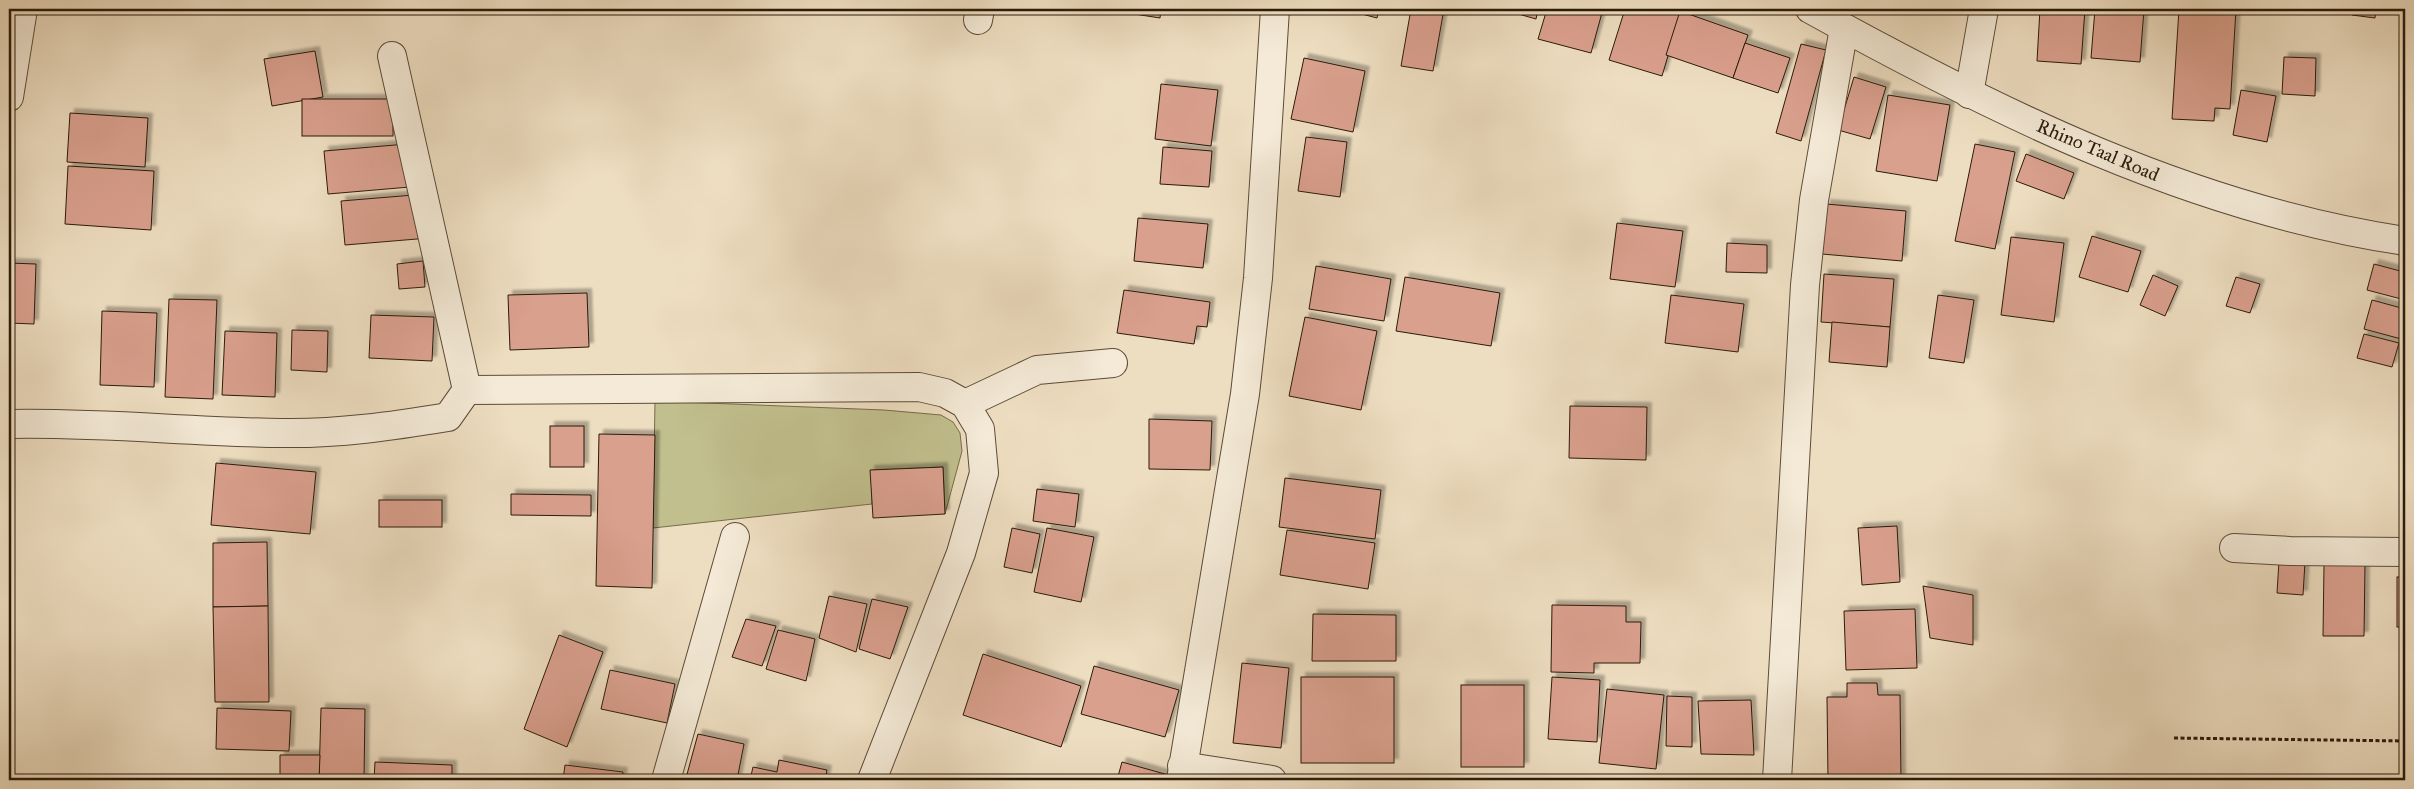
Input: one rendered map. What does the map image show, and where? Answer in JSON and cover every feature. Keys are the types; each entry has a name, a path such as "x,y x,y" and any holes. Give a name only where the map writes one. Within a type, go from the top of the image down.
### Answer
{"street":[{"path":"9,97 23,9"},
{"path":"1272,780 1182,773 1245,394 1258,278 1275,9"},
{"name":"Rhino Taal Road","path":"1810,9 1969,94 2096,152 2193,189 2285,215 2405,241"},
{"path":"1969,94 1984,9"},
{"path":"1777,780 1804,285 1814,200 1844,28"},
{"path":"9,424 59,423 284,433 373,430 448,417 467,390 392,56"},
{"path":"965,404 1037,370 1113,363"},
{"path":"467,390 920,387 945,393 965,404 980,429 984,473 961,553 872,780"},
{"path":"666,780 735,538"},
{"path":"2234,548 2290,551 2405,552"}],"path":[{"path":"2174,738 2405,741"}],"shaded area":[{"path":"655,401 884,410 941,415 953,422 960,433 962,451 945,514 943,467 871,470 872,504 653,528"}],"building":[{"path":"1128,9 1161,9 1160,18 1128,13"},
{"path":"1343,9 1379,9 1377,18"},
{"path":"1411,9 1444,9 1433,71 1401,66"},
{"path":"1501,9 1538,9 1536,19"},
{"path":"1547,9 1603,9 1591,53 1538,39"},
{"path":"1625,9 1682,9 1662,76 1609,60"},
{"path":"2040,9 2085,9 2081,64 2037,61"},
{"path":"2095,9 2144,9 2140,62 2091,58"},
{"path":"2179,9 2236,9 2230,109 2215,108 2214,121 2172,119"},
{"path":"2352,9 2376,9 2375,18 2352,15"},
{"path":"1680,11 1748,35 1733,78 1666,55"},
{"path":"1745,43 1790,58 1778,93 1733,78"},
{"path":"1801,44 1826,50 1801,141 1776,133"},
{"path":"315,51 323,97 272,106 264,59"},
{"path":"2284,57 2316,58 2315,96 2282,94"},
{"path":"1304,58 1365,71 1353,132 1291,119"},
{"path":"1854,77 1886,87 1870,139 1838,130"},
{"path":"1161,84 1218,90 1211,146 1155,139"},
{"path":"2241,90 2276,96 2267,142 2233,135"},
{"path":"1888,95 1950,105 1937,181 1876,171"},
{"path":"302,99 393,99 393,136 302,136"},
{"path":"70,113 148,118 145,167 67,162"},
{"path":"1306,137 1347,142 1340,197 1298,191"},
{"path":"407,144 410,187 328,194 324,151"},
{"path":"1975,144 2015,152 1995,249 1955,241"},
{"path":"1163,147 1212,151 1209,187 1160,184"},
{"path":"2026,154 2074,173 2064,199 2016,181"},
{"path":"68,166 154,171 151,230 65,224"},
{"path":"426,194 429,238 345,245 341,201"},
{"path":"1826,204 1906,211 1902,261 1822,254"},
{"path":"1138,218 1208,224 1203,268 1134,261"},
{"path":"1617,223 1683,231 1675,287 1610,279"},
{"path":"2092,236 2141,251 2128,292 2079,277"},
{"path":"2011,237 2064,243 2054,322 2001,315"},
{"path":"1727,243 1767,245 1767,273 1726,272"},
{"path":"423,261 425,287 399,289 397,264"},
{"path":"9,263 36,264 34,324 9,323"},
{"path":"2374,264 2404,272 2405,268 2405,300 2367,290"},
{"path":"1316,266 1391,279 1384,321 1309,309"},
{"path":"1824,274 1894,279 1890,327 1821,322"},
{"path":"2153,275 2178,286 2165,316 2140,305"},
{"path":"1405,277 1500,293 1491,346 1396,331"},
{"path":"2236,277 2260,284 2250,313 2226,306"},
{"path":"1124,290 1210,302 1207,327 1197,326 1194,344 1117,333"},
{"path":"587,293 589,347 510,350 508,295"},
{"path":"1671,295 1744,304 1738,352 1665,343"},
{"path":"1938,295 1974,300 1964,363 1929,358"},
{"path":"169,299 217,300 213,399 165,397"},
{"path":"2372,300 2405,309 2405,340 2364,329"},
{"path":"102,311 157,313 154,387 100,385"},
{"path":"371,315 434,317 432,361 369,358"},
{"path":"1305,317 1377,331 1361,410 1289,396"},
{"path":"1832,322 1890,327 1887,367 1829,362"},
{"path":"292,330 328,331 327,372 291,370"},
{"path":"225,331 277,333 275,397 222,395"},
{"path":"2364,334 2399,343 2392,367 2357,358"},
{"path":"1570,406 1647,407 1646,460 1569,458"},
{"path":"1149,419 1212,421 1210,470 1149,469"},
{"path":"550,426 584,426 584,467 550,467"},
{"path":"599,434 655,435 652,588 596,586"},
{"path":"216,463 316,472 310,534 211,525"},
{"path":"943,467 945,514 873,518 870,470"},
{"path":"1285,478 1381,490 1375,539 1279,527"},
{"path":"1037,489 1079,494 1075,527 1033,521"},
{"path":"511,494 591,495 591,516 511,515"},
{"path":"379,500 442,500 442,527 379,527"},
{"path":"1897,526 1900,582 1862,585 1858,528"},
{"path":"1012,528 1040,534 1032,573 1004,567"},
{"path":"1047,528 1094,537 1081,602 1034,592"},
{"path":"1287,530 1375,543 1368,589 1280,575"},
{"path":"267,542 268,606 213,607 213,543"},
{"path":"2279,561 2305,562 2303,595 2277,593"},
{"path":"2324,565 2365,565 2364,636 2323,636"},
{"path":"2397,577 2405,577 2405,627 2397,627"},
{"path":"1923,586 1973,595 1973,645 1930,638"},
{"path":"829,596 867,604 856,652 819,638"},
{"path":"872,599 908,607 890,659 859,649"},
{"path":"1552,605 1626,606 1626,622 1641,622 1640,663 1594,663 1594,673 1551,672"},
{"path":"268,606 269,702 215,702 213,607"},
{"path":"1915,609 1917,668 1846,670 1844,611"},
{"path":"1313,614 1396,615 1396,661 1312,661"},
{"path":"746,619 776,626 762,666 732,657"},
{"path":"778,630 815,639 806,681 766,669"},
{"path":"559,635 603,652 567,747 524,729"},
{"path":"983,654 1081,686 1061,747 963,715"},
{"path":"1242,663 1289,668 1281,748 1233,743"},
{"path":"1094,666 1179,690 1165,737 1081,714"},
{"path":"610,670 675,684 667,723 601,709"},
{"path":"1301,677 1394,677 1394,763 1301,763"},
{"path":"1552,677 1600,680 1597,742 1548,739"},
{"path":"1847,683 1877,683 1878,695 1900,695 1901,780 1828,780 1827,697 1847,697"},
{"path":"1461,685 1524,685 1524,767 1461,767"},
{"path":"1607,689 1664,695 1656,769 1599,763"},
{"path":"1667,696 1692,697 1692,747 1666,746"},
{"path":"1751,700 1754,755 1701,754 1698,701"},
{"path":"217,708 291,711 289,751 216,749"},
{"path":"321,708 365,709 364,780 319,780"},
{"path":"698,734 744,744 737,780 686,778"},
{"path":"280,755 320,755 319,780 280,780"},
{"path":"779,760 827,770 825,780 750,780 753,767 777,772"},
{"path":"375,762 452,765 452,780 374,780"},
{"path":"1122,762 1172,776 1170,780 1117,780"},
{"path":"565,765 623,772 622,780 563,780"}]}
